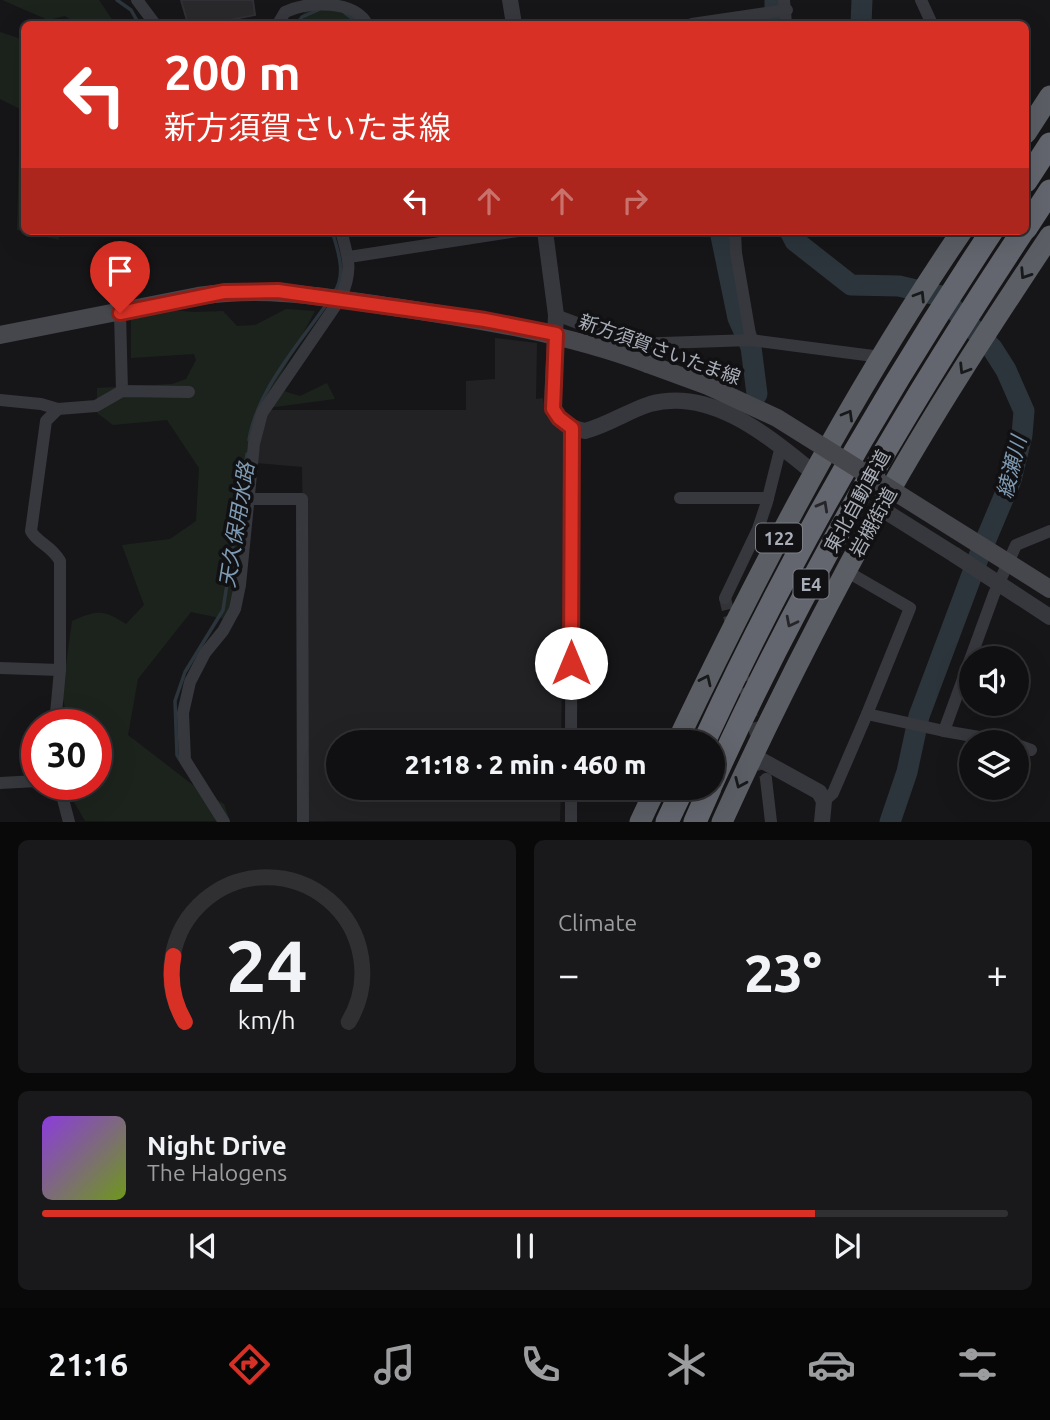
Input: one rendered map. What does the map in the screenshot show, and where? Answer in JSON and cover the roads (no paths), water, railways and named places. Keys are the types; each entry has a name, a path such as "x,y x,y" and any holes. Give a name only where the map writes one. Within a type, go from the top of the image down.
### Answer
{"highway":[{"path":"1029,128 1050,96"},
{"path":"1029,176 1050,144"},
{"name":"東北自動車道","path":"1029,222 1050,191"},
{"name":"122","path":"683,730 738,613 814,472 959,235"},
{"name":"東北自動車道","path":"710,730 820,510 905,366 989,235"},
{"name":"東北自動車道","path":"725,757 808,588 920,392 1020,235"},
{"name":"岩槻街道","path":"722,821 752,755 880,508 1000,312 1050,236"},
{"path":"640,821 650,800"},
{"path":"667,821 677,800"},
{"name":"東北自動車道","path":"695,821 704,800"}],"main road":[{"name":"新方須賀さいたま線","path":"0,335 224,292 278,291 485,320 556,334 587,342 708,386 777,418 1050,589"}],"street":[{"path":"137,0 153,21"},
{"path":"280,21 292,0"},
{"path":"510,0 514,21"},
{"path":"921,0 931,21"},
{"path":"285,12 323,1 345,5 365,21"},
{"path":"708,21 780,8"},
{"path":"225,821 185,760 183,713 190,682 205,653 223,631 235,609 240,585 254,444 262,413 340,299 349,280 349,257 342,235"},
{"path":"349,257 492,235"},
{"path":"546,235 556,315 553,409 559,418 572,428 585,431 648,405 671,400 702,404 757,427 814,472"},
{"path":"735,235 751,340"},
{"path":"120,313 122,391"},
{"path":"556,315 633,344 751,340 887,349"},
{"path":"0,400 41,404 58,409 96,406 122,391 190,392"},
{"path":"56,709 60,670 60,561 53,548 34,537 31,531 46,421 58,409"},
{"path":"571,730 572,428"},
{"path":"725,598 758,529 781,446"},
{"path":"680,498 768,498"},
{"path":"247,499 302,499 303,821"},
{"path":"880,508 1050,617"},
{"path":"944,731 994,594 1016,545 1050,531"},
{"path":"824,802 833,793 909,608 846,571"},
{"path":"0,668 60,670"},
{"path":"867,713 896,722 959,734"},
{"path":"752,755 818,792 824,802 822,821"},
{"path":"766,779 771,821"},
{"path":"0,783 21,782"},
{"path":"63,800 69,821"},
{"path":"571,800 571,821"}],"waterway":[{"name":"天久保用水路","path":"117,0 131,10 137,21"},
{"path":"775,0 775,21"},
{"name":"綾瀬川","path":"861,21 862,0"},
{"name":"天久保用水路","path":"300,21 302,17 318,10"},
{"name":"天久保用水路","path":"345,13 356,21"},
{"name":"天久保用水路","path":"333,235 341,270 334,293"},
{"path":"721,235 738,318 751,347 757,394"},
{"name":"綾瀬川","path":"792,235 795,241 851,285 899,286 941,296 992,348 1006,370 1024,411 1022,435 1011,480 979,556 919,716 907,772 890,822"},
{"name":"天久保用水路","path":"249,440 253,422 269,386 326,305"},
{"name":"天久保用水路","path":"180,760 177,755 175,701 185,672 223,610 247,454"}],"tunnel":[{"path":"725,598 732,628"},
{"path":"741,670 766,779"}]}
